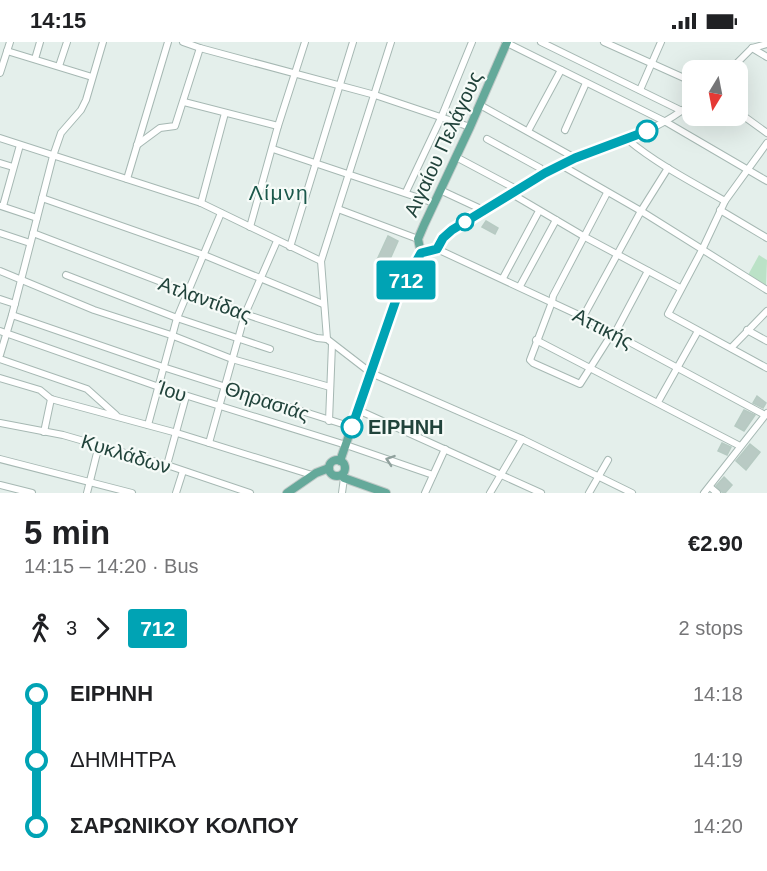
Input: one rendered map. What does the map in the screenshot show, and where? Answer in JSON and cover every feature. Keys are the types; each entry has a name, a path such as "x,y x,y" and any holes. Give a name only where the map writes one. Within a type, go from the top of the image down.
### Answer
{"main road":[{"name":"Αιγαίου Πελάγους","path":"421,253 418,239 480,105 506,42"},
{"path":"340,461 398,294 421,253"},
{"path":"287,493 312,475 329,468 332,462 340,461"},
{"path":"340,461 345,467 343,476"},
{"path":"329,468 332,475 343,476 386,493"}],"street":[{"path":"0,73 10,42"},
{"path":"35,59 40,42"},
{"path":"59,66 67,42"},
{"path":"103,42 81,110 64,127 53,156 12,315 3,332 0,357 87,389 117,416"},
{"path":"127,179 168,42"},
{"path":"183,42 375,95 470,127"},
{"path":"250,227 278,126 305,42"},
{"path":"290,248 353,42"},
{"path":"329,421 330,341 323,304 321,261 391,42"},
{"path":"406,192 441,118 472,42"},
{"path":"506,42 666,122 767,181"},
{"path":"421,253 437,249 443,238 452,230 545,173 575,158 628,140 666,122 682,111 541,42"},
{"path":"604,42 682,77"},
{"path":"640,90 661,42"},
{"path":"740,60 752,48 767,44"},
{"path":"137,145 160,128 175,126 200,48"},
{"path":"752,48 767,57"},
{"path":"7,51 92,76"},
{"path":"528,131 561,70"},
{"path":"565,130 586,83"},
{"path":"184,102 278,126"},
{"path":"480,105 575,158"},
{"path":"201,203 225,112"},
{"path":"748,119 767,133"},
{"path":"0,138 201,203 321,261"},
{"path":"486,139 540,168 545,173"},
{"path":"628,140 668,168 725,201"},
{"path":"767,143 725,201 668,314 767,368"},
{"path":"20,145 2,206 37,218"},
{"path":"273,149 434,203"},
{"path":"456,157 518,190"},
{"path":"0,163 13,167"},
{"path":"561,165 641,211 767,290"},
{"path":"583,317 641,211 668,168"},
{"path":"440,190 483,210"},
{"path":"608,193 553,296 530,360 580,384 614,333 648,272"},
{"path":"512,194 617,255 680,288"},
{"path":"42,198 204,255 323,304"},
{"path":"338,209 418,239"},
{"path":"720,210 767,238"},
{"path":"503,278 539,211"},
{"path":"148,425 171,335 221,213"},
{"path":"520,286 556,220"},
{"name":"Ατλαντίδας","path":"33,232 245,314 330,341 371,373 522,438 633,493"},
{"path":"0,233 30,243"},
{"path":"209,443 245,314 277,241"},
{"name":"Αττικής","path":"437,249 583,317 766,414"},
{"path":"0,271 94,310 171,335 232,359 330,387"},
{"path":"66,275 177,318 270,349"},
{"path":"0,299 15,304"},
{"path":"731,348 767,311"},
{"name":"Θηρασιάς","path":"12,315 163,367 352,427"},
{"path":"747,330 767,341"},
{"path":"658,402 698,331"},
{"name":"Ίου","path":"3,332 159,387 433,476"},
{"path":"536,340 740,446"},
{"path":"0,378 40,390 51,399 177,433 312,475"},
{"path":"167,465 186,396"},
{"path":"44,432 51,399"},
{"path":"358,410 541,493"},
{"path":"704,493 766,414"},
{"name":"Κυκλάδων","path":"0,423 99,445 250,493"},
{"path":"490,493 522,438"},
{"path":"87,493 99,445"},
{"path":"425,493 445,449"},
{"path":"0,459 132,493"},
{"path":"589,493 608,460"},
{"path":"176,493 183,471"},
{"path":"342,493 343,476"},
{"path":"0,485 32,493"},
{"path":"710,487 717,493"}],"green space":[{"path":"759,255 767,260 766,286 748,275"}],"building":[{"path":"486,221 498,228 495,234 482,227"},
{"path":"388,236 398,241 387,266 376,262"},
{"path":"757,396 766,403 763,408 753,403"},
{"path":"744,410 755,415 744,431 735,426"},
{"path":"722,443 731,447 727,455 718,451"},
{"path":"750,444 760,452 746,470 736,461"},
{"path":"724,477 732,485 725,493 716,486"}],"bus line":[{"name":"712","path":"352,427 398,294 421,253 437,249 443,238 452,230 545,173 575,158 647,131"}],"place":[{"name":"ΕΙΡΗΝΗ","path":"352,427"}],"district":[{"name":"Λίμνη","path":"279,192"}]}
